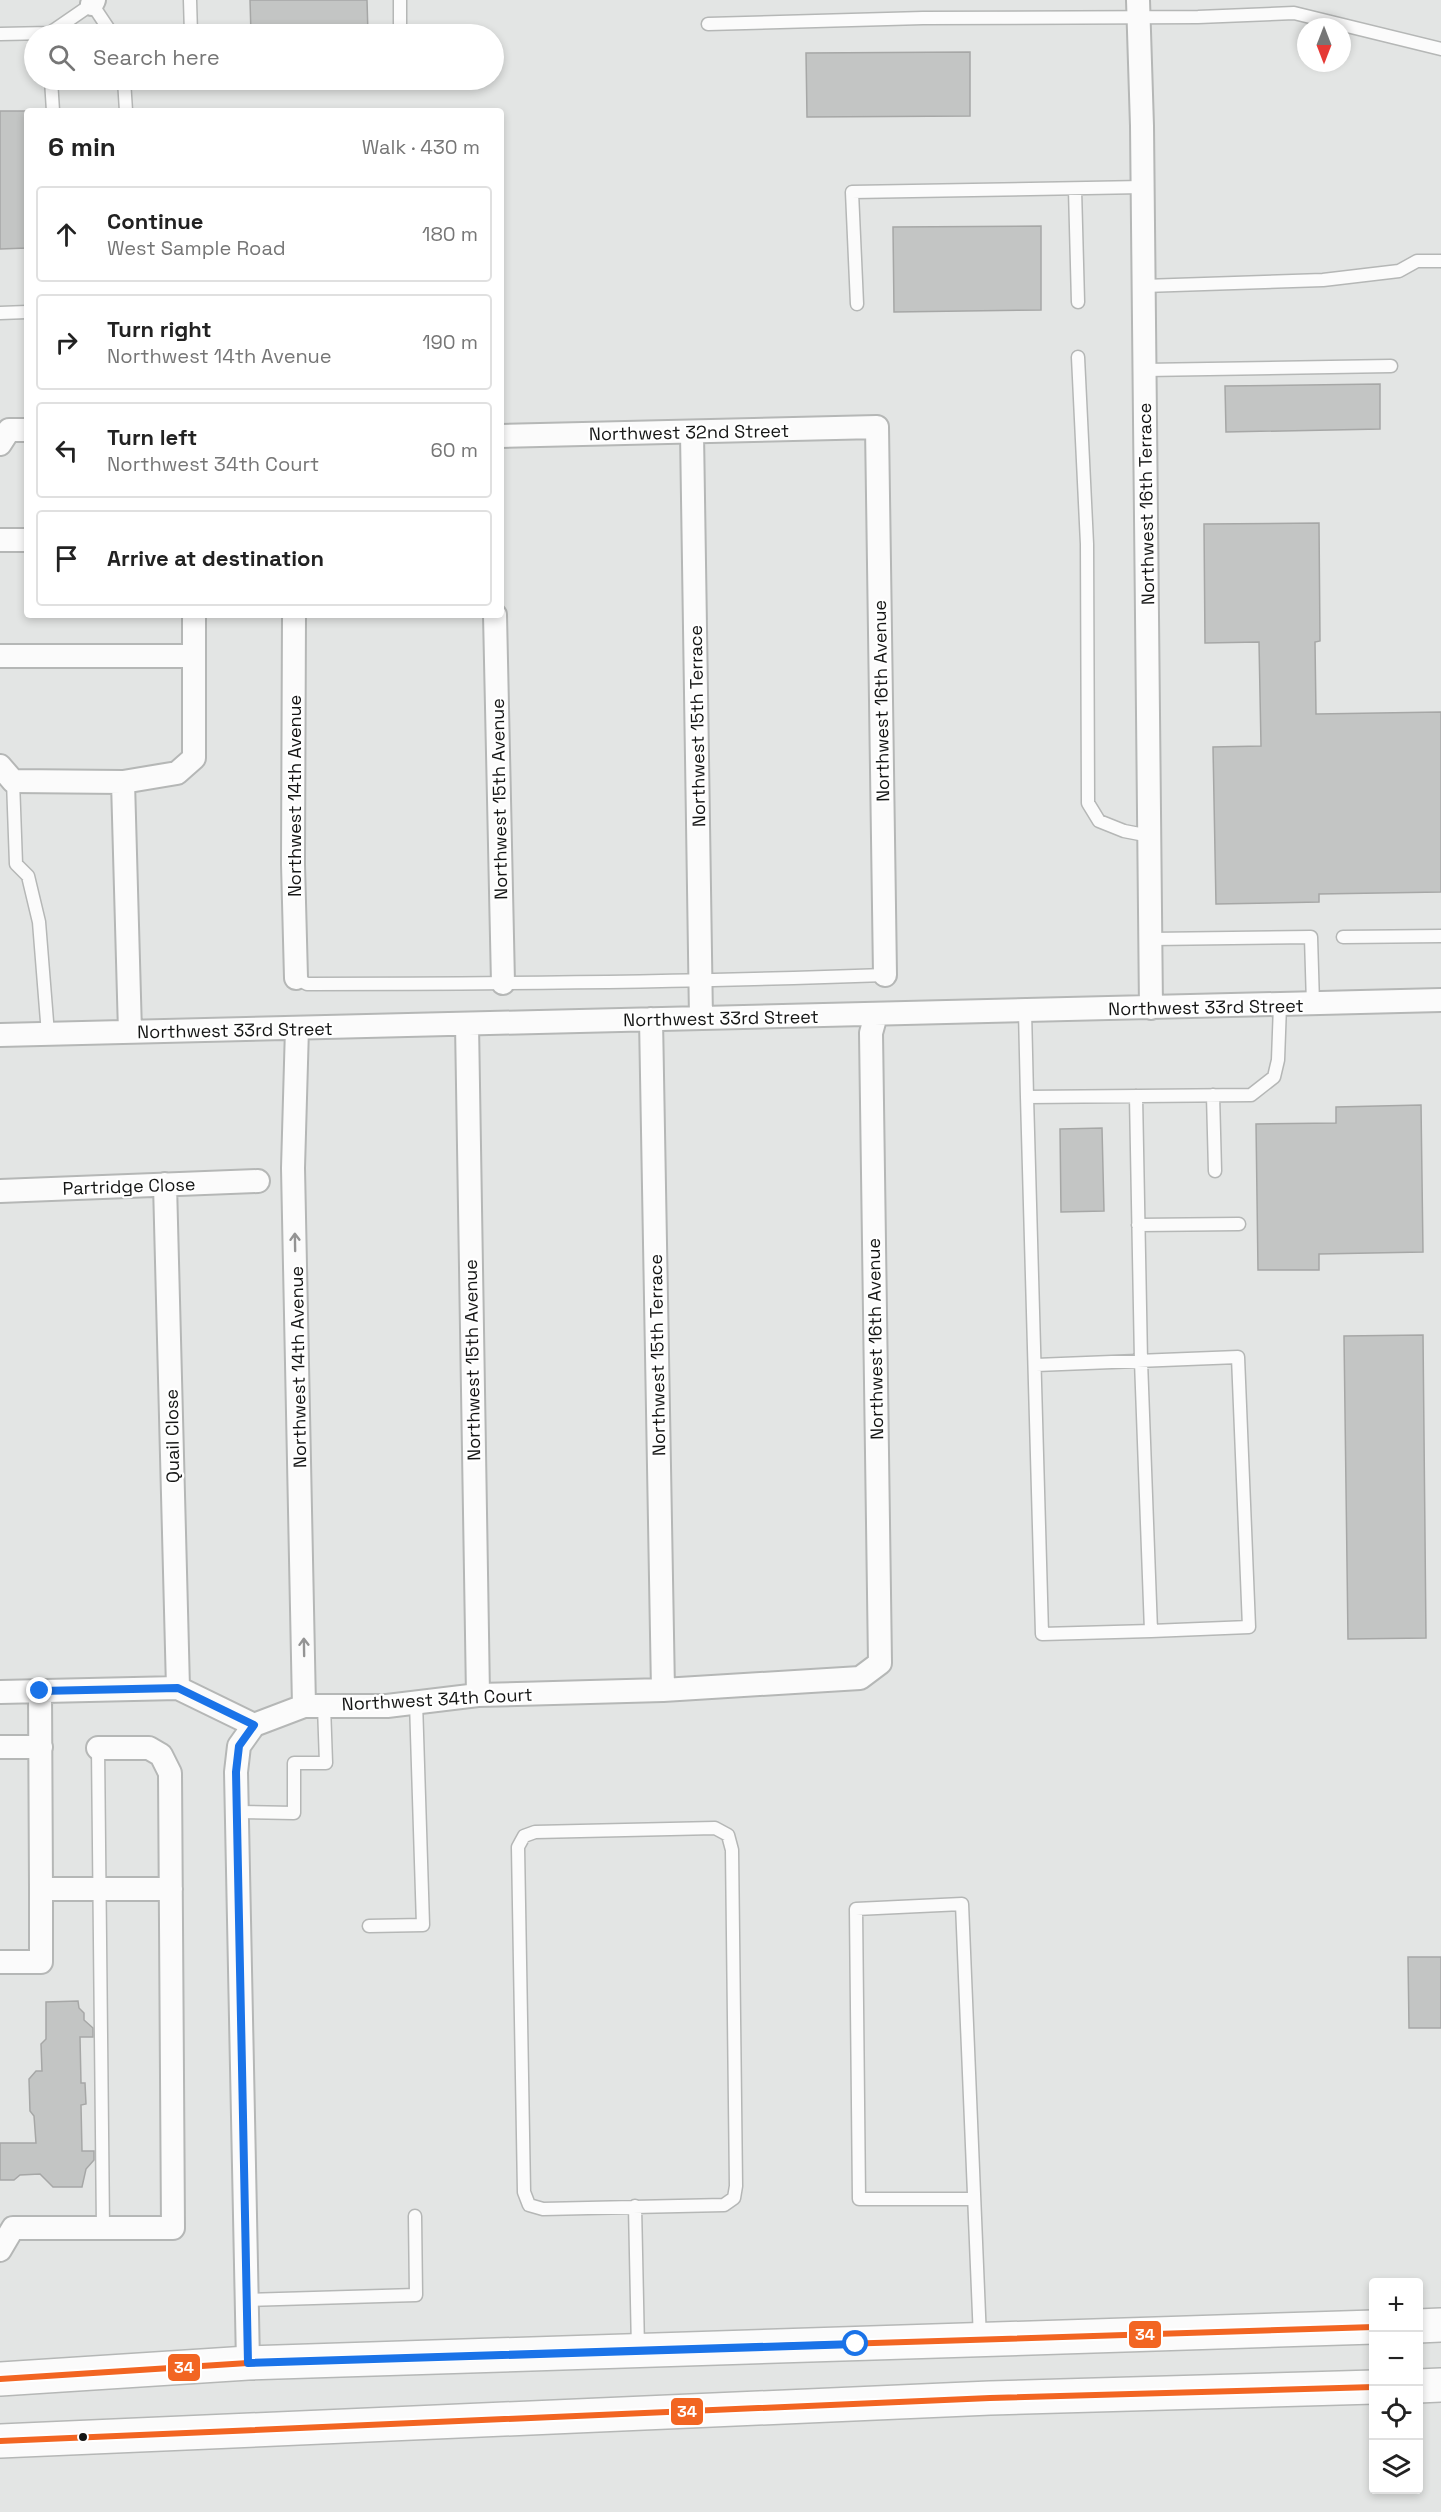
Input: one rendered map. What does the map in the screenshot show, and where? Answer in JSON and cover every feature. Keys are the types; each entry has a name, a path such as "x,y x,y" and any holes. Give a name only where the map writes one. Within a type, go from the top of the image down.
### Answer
{"main road":[{"path":"1423,2326 1441,2325"},
{"path":"0,2379 248,2363 1369,2327"},
{"path":"1423,2386 1441,2385"},
{"path":"0,2441 990,2398 1369,2387"}],"street":[{"name":"Northwest 16th Terrace","path":"1138,8 1143,188 1151,1008"},
{"name":"Northwest 32nd Street","path":"504,436 877,427"},
{"name":"Northwest 16th Avenue","path":"877,427 885,975"},
{"path":"0,444 9,430 24,430"},
{"name":"Northwest 15th Terrace","path":"692,433 701,1018"},
{"path":"0,540 24,540"},
{"path":"7,774 123,783 177,773 194,758 194,618"},
{"name":"Northwest 14th Avenue","path":"294,618 293,864 296,978"},
{"name":"Northwest 15th Avenue","path":"495,618 504,983"},
{"path":"0,656 194,656"},
{"path":"123,783 130,1032"},
{"name":"Northwest 33rd Street","path":"0,1035 1441,1000"},
{"name":"Northwest 16th Avenue","path":"876,1015 871,1033 880,1663"},
{"name":"Northwest 15th Terrace","path":"651,1019 663,1690"},
{"name":"Northwest 15th Avenue","path":"467,1024 478,1695"},
{"name":"Northwest 14th Avenue","path":"297,1028 293,1168 314,1706"},
{"name":"Partridge Close","path":"0,1191 258,1181"},
{"name":"Quail Close","path":"165,1184 178,1688"},
{"name":"Northwest 34th Court","path":"254,1725 314,1706 387,1706 478,1695 663,1690 860,1678 880,1663"},
{"path":"0,1692 178,1688 254,1725 239,1746 236,1772 248,2363"},
{"path":"0,1962 42,1962 40,1691"},
{"path":"0,1747 41,1747"},
{"path":"0,2250 14,2228 173,2228 170,1773 161,1755 149,1748 98,1748"},
{"path":"41,1889 171,1889"}],"lane":[{"path":"190,0 191,24"},
{"path":"400,0 400,24"},
{"path":"63,24 93,2 106,24"},
{"path":"708,24 923,18 1138,8 1293,13 1441,49"},
{"path":"0,34 24,34"},
{"path":"51,90 52,108"},
{"path":"125,90 126,108"},
{"path":"857,304 852,192 1143,188"},
{"path":"1076,189 1078,302"},
{"path":"1144,286 1323,280 1400,271 1417,261 1441,261"},
{"path":"0,313 24,312"},
{"path":"1078,357 1087,544 1088,803 1099,821 1124,831 1150,836"},
{"path":"1145,370 1390,366"},
{"path":"7,774 15,864 28,876 39,922 48,1034"},
{"path":"1343,937 1441,936"},
{"path":"1151,939 1311,937 1313,1004"},
{"path":"296,978 307,984 504,983 700,981 885,975"},
{"path":"1027,1097 1251,1095 1274,1077 1278,1060 1280,1005"},
{"path":"1025,1011 1042,1634 1249,1627 1238,1357 1035,1365"},
{"path":"1212,1095 1215,1171"},
{"path":"1136,1096 1141,1361 1151,1631"},
{"path":"1138,1225 1239,1224"},
{"path":"369,1926 423,1925 416,1702"},
{"path":"237,1812 294,1813 294,1763 326,1763 314,1706"},
{"path":"98,1748 103,2228"},
{"path":"715,1828 728,1835 732,1850 736,2186 734,2198 724,2205 635,2206 543,2209 529,2205 524,2192 518,1847 524,1836 535,1832 715,1828"},
{"path":"974,2199 859,2199 856,1909 962,1904 980,2340"},
{"path":"635,2206 638,2351"},
{"path":"247,2300 416,2295 415,2216"}],"building":[{"path":"250,0 367,0 368,24 251,24"},
{"path":"970,52 970,116 807,117 806,53"},
{"path":"0,111 24,111 24,248 0,249"},
{"path":"1041,226 1041,310 894,312 893,227"},
{"path":"1380,384 1380,429 1226,432 1225,386"},
{"path":"1319,523 1320,641 1315,642 1316,714 1441,712 1441,892 1319,894 1319,902 1216,904 1213,747 1261,746 1259,642 1205,643 1204,524"},
{"path":"1421,1105 1423,1252 1319,1254 1319,1270 1258,1270 1256,1124 1336,1123 1336,1107"},
{"path":"1102,1128 1104,1211 1061,1212 1060,1129"},
{"path":"1423,1335 1426,1638 1348,1639 1344,1336"},
{"path":"1408,1957 1441,1957 1441,2028 1409,2028"},
{"path":"78,2001 79,2008 84,2013 84,2020 93,2028 93,2037 80,2037 81,2083 85,2083 86,2104 81,2105 82,2151 94,2151 94,2160 86,2169 82,2187 53,2187 40,2174 20,2175 14,2180 0,2180 0,2143 36,2143 34,2116 30,2111 29,2079 36,2071 42,2071 41,2044 46,2039 46,2002"}],"transit line":[{"name":"34","path":"0,2379 248,2363 1369,2327"},
{"name":"34","path":"0,2441 990,2398 1369,2387"}],"route":[{"path":"40,1691 178,1688 254,1725 239,1746 236,1772 248,2363 856,2344"}]}
